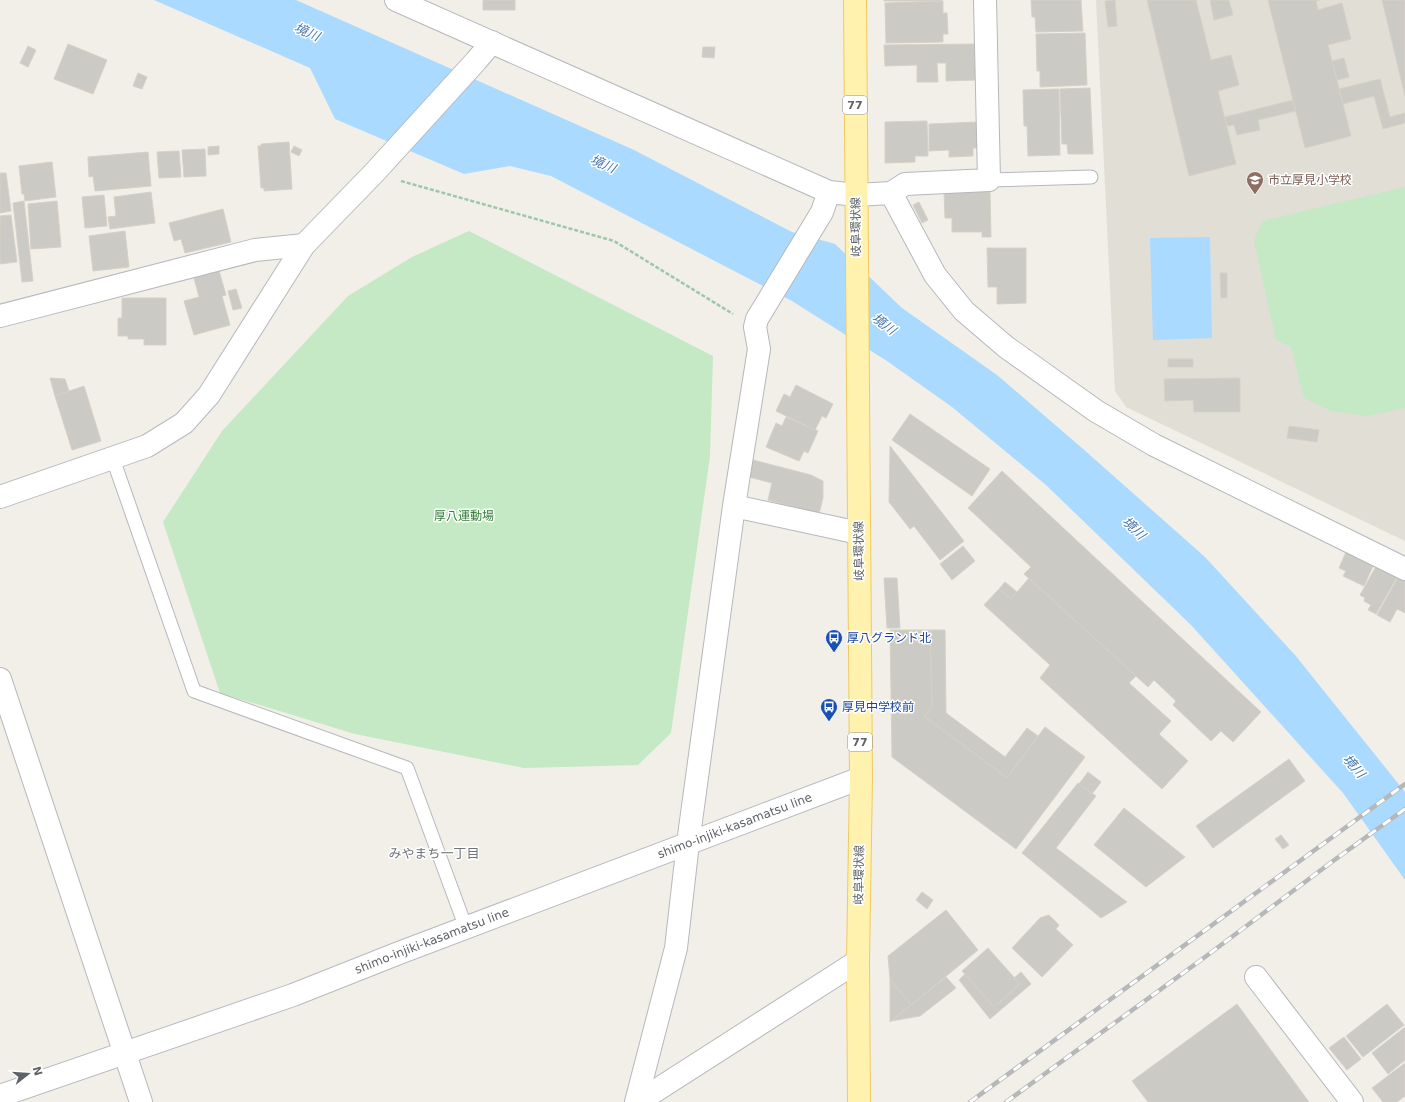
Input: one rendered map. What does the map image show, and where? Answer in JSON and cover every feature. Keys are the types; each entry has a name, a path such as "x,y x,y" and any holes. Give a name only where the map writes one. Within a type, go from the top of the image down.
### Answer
{"main road":[{"name":"岐阜環状線","path":"855,0 861,778 858,961 859,1102"}],"street":[{"path":"396,0 492,42 825,202 856,202 891,193 905,184 989,180 985,0"},
{"path":"0,497 147,446 184,423 209,395 304,246 378,168 492,42"},
{"path":"891,193 935,275 964,311 1006,347 1096,411 1154,445 1405,569"},
{"path":"637,1102 676,948 688,843 734,506 759,349 756,323 825,202"},
{"path":"0,316 256,250 304,246"},
{"path":"734,506 859,533"},
{"path":"0,679 141,1102"},
{"name":"shimo-injiki-kasamatsu line","path":"0,1096 124,1052 293,996 466,928 861,778"},
{"path":"637,1102 858,961"},
{"path":"1256,977 1352,1102"}],"lane":[{"path":"989,180 1091,177"},
{"path":"113,459 194,691 407,768 466,928"}],"path":[{"path":"378,168 614,240 756,323"}],"shaded area":[{"name":"市立厚見小学校","path":"1096,0 1405,0 1405,541 1126,407 1115,391"}],"green space":[{"path":"1405,187 1405,408 1367,416 1331,411 1304,398 1291,347 1276,340 1254,241 1262,221"},
{"name":"厚八運動場","path":"469,231 713,356 710,456 671,733 638,765 524,768 355,734 220,693 163,522 222,431 348,296 412,257"}],"water":[{"name":"境川","path":"154,0 296,0 634,150 792,232 835,244 902,308 997,375 1205,557 1295,655 1405,792 1405,880 1343,793 1191,625 1046,485 952,407 887,361 792,301 551,176 510,166 464,174 335,119 310,68"},
{"path":"1210,237 1212,338 1153,340 1150,238"}],"building":[{"path":"483,0 515,0 515,10 483,10"},
{"path":"942,0 942,1 884,1"},
{"path":"1031,0 1081,0 1083,31 1036,32 1035,17 1032,17"},
{"path":"1115,0 1117,26 1108,27 1105,1"},
{"path":"1147,0 1196,0 1211,60 1231,55 1239,85 1218,91 1236,164 1189,176"},
{"path":"1210,0 1229,0 1233,15 1214,20"},
{"path":"1268,0 1320,0 1316,1 1318,10 1342,3 1351,39 1328,45 1351,136 1305,148"},
{"path":"1382,0 1405,0 1405,96"},
{"path":"943,1 943,13 947,13 948,34 943,34 943,42 886,43 885,3"},
{"path":"1085,33 1087,85 1040,87 1040,71 1037,71 1036,34"},
{"path":"68,44 107,60 93,94 54,79"},
{"path":"974,44 976,80 946,81 946,63 937,63 938,82 917,82 917,65 885,66 884,45"},
{"path":"28,46 36,50 28,67 20,63"},
{"path":"703,47 715,47 714,58 702,57"},
{"path":"1344,58 1349,77 1337,80 1332,61"},
{"path":"138,73 147,77 142,89 133,86"},
{"path":"1380,79 1390,117 1405,113 1405,123 1383,129 1374,96 1343,104 1339,89"},
{"path":"1090,88 1093,154 1068,154 1067,144 1062,144 1060,89"},
{"path":"1059,89 1060,155 1028,156 1027,126 1024,126 1023,90"},
{"path":"1293,100 1296,111 1258,120 1260,130 1237,135 1234,125 1227,126 1225,117"},
{"path":"927,121 928,156 915,156 915,162 885,163 885,122"},
{"path":"977,122 978,148 973,148 973,156 949,157 949,150 929,151 929,124"},
{"path":"289,142 292,189 264,191 264,188 261,188 258,146 261,146 261,144"},
{"path":"219,146 219,154 208,155 208,147"},
{"path":"294,146 302,150 299,156 291,152"},
{"path":"205,149 206,176 184,177 182,150"},
{"path":"179,151 181,177 159,178 157,152"},
{"path":"148,152 151,186 95,191 93,176 89,177 88,157"},
{"path":"52,162 56,197 25,201 24,194 22,194 19,166"},
{"path":"0,173 6,173 11,211 0,213"},
{"path":"990,191 991,237 982,237 982,232 952,232 952,218 945,218 944,192"},
{"path":"151,192 155,223 110,229 108,217 116,216 114,197"},
{"path":"104,195 107,226 85,228 82,197"},
{"path":"24,201 33,281 22,282 13,203"},
{"path":"57,201 61,247 31,249 28,204"},
{"path":"919,202 928,220 922,223 913,205"},
{"path":"223,209 231,242 185,253 181,239 174,241 169,223"},
{"path":"11,215 17,262 0,264 0,216"},
{"path":"125,231 129,267 93,271 89,236"},
{"path":"987,248 1026,248 1026,303 997,304 997,287 988,287"},
{"path":"219,271 226,295 222,296 230,325 194,335 184,301 199,297 194,278"},
{"path":"1220,273 1227,273 1227,298 1221,298"},
{"path":"236,289 242,308 233,310 228,291"},
{"path":"122,298 166,298 166,345 144,345 144,339 128,339 128,336 118,336 118,318 122,318"},
{"path":"1168,359 1193,359 1193,367 1168,367"},
{"path":"50,378 65,379 69,391 55,396"},
{"path":"1240,378 1240,412 1194,412 1193,400 1165,401 1164,379"},
{"path":"796,385 833,404 826,418 822,416 815,430 776,411 784,394 790,397"},
{"path":"84,386 101,441 72,450 55,396"},
{"path":"910,414 990,469 972,496 892,440"},
{"path":"786,417 818,431 808,453 804,451 799,461 766,447 776,423 782,426"},
{"path":"1289,426 1319,430 1317,442 1287,438"},
{"path":"890,446 964,541 940,560 914,526 910,529 889,502"},
{"path":"753,460 811,475 823,481 823,498 819,514 768,500 772,483 749,477"},
{"path":"1002,471 1261,712 1233,742 1221,731 1211,741 1173,705 1176,701 1154,680 1148,687 1024,574 1031,567 968,508"},
{"path":"1349,545 1377,557 1364,586 1343,576 1346,571 1339,568"},
{"path":"963,546 975,561 952,580 940,564"},
{"path":"1378,563 1401,570 1376,614 1368,610 1371,605 1364,601 1365,598 1360,595"},
{"path":"1402,570 1405,572 1405,613 1397,609 1390,622 1377,615"},
{"path":"884,578 897,578 900,628 887,628"},
{"path":"1029,578 1136,676 1129,683 1171,721 1159,734 1188,761 1162,789 1040,678 1050,665 984,605 999,589 1011,599"},
{"path":"1005,582 1017,592 1011,599 999,589"},
{"path":"890,630 930,630 932,707 924,716 1007,778 1045,727 1085,757 1016,849 892,757"},
{"path":"930,630 945,630 946,713 1005,757 1027,728 1038,736 1007,778 924,716 932,707"},
{"path":"1289,759 1305,781 1213,848 1196,826"},
{"path":"1088,772 1101,782 1092,794 1079,784"},
{"path":"1078,783 1096,796 1056,848 1127,902 1101,918 1022,853"},
{"path":"1124,808 1185,857 1146,887 1094,845"},
{"path":"1281,835 1289,845 1283,849 1275,839"},
{"path":"922,892 933,900 927,909 916,900"},
{"path":"946,910 978,950 911,1005 890,979 888,956"},
{"path":"1049,915 1059,925 1056,929 1073,945 1042,977 1012,948 1040,918"},
{"path":"988,948 1020,984 994,1007 962,971"},
{"path":"1021,972 1031,984 990,1019 959,980 965,974 994,1007 1020,984 1014,978"},
{"path":"946,977 956,988 920,1016 891,1021"},
{"path":"890,979 911,1005 890,1022"},
{"path":"1237,1004 1309,1102 1148,1102 1132,1081"},
{"path":"1387,1004 1404,1025 1363,1057 1346,1036"},
{"path":"1405,1027 1405,1060 1388,1074 1372,1053"},
{"path":"1344,1037 1361,1059 1347,1070 1329,1048"},
{"path":"1405,1063 1405,1096 1397,1102 1383,1102 1372,1088"}],"railway":[{"path":"970,1102 1405,784"},
{"path":"1006,1102 1405,809"}],"place":[{"name":"市立厚見小学校","path":"1255,195"},
{"name":"厚八グランド北","path":"834,653"},
{"name":"厚見中学校前","path":"829,722"}],"district":[{"name":"みやまち一丁目","path":"434,853"}]}
